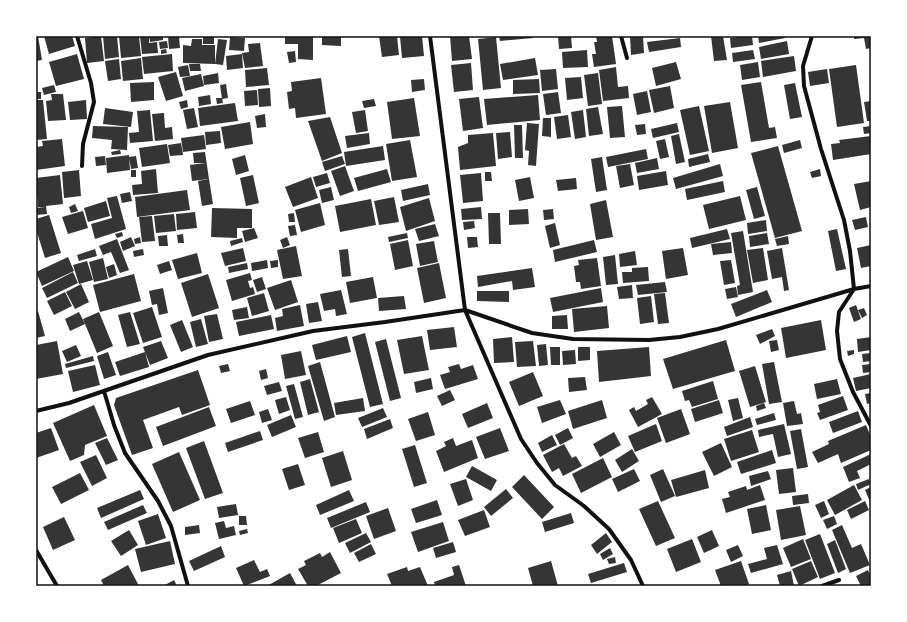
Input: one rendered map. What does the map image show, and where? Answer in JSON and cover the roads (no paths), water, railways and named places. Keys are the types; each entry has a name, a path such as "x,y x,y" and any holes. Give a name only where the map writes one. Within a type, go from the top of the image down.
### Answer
{"street":[{"path":"77,36 91,83 94,102 83,144 82,166"},
{"path":"430,36 465,310 521,439 537,463 555,485 584,506 609,529 631,560 643,586"},
{"path":"621,36 627,58"},
{"path":"812,36 803,66 804,86 821,149 844,220 850,251 854,289 839,312 837,331 840,359 853,392 871,426"},
{"path":"36,411 69,403 208,355 313,331 465,310 532,334 574,339 649,340 680,337 718,329 854,289 871,286"},
{"path":"104,391 114,425 125,453 158,502 171,526 188,586"},
{"path":"36,550 57,586"},
{"path":"822,586 839,580"}]}
